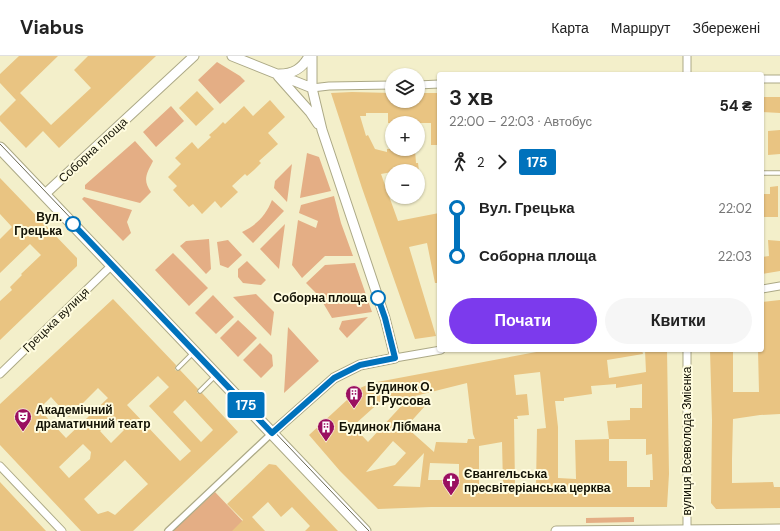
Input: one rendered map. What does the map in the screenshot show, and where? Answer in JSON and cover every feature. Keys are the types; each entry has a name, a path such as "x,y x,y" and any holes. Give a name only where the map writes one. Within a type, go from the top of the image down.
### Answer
{"main road":[{"path":"0,148 365,531"}],"street":[{"name":"Соборна площа","path":"44,194 194,56"},
{"path":"232,56 312,88 329,86 385,85"},
{"path":"275,74 288,74 298,69 309,56"},
{"path":"312,56 312,88 322,130 385,318 395,358"},
{"path":"687,56 687,72"},
{"path":"275,74 310,112 322,130"},
{"path":"764,79 780,79"},
{"path":"425,85 437,84"},
{"name":"Грецька вулиця","path":"0,374 112,265"},
{"path":"764,289 780,286"},
{"path":"168,531 272,433 334,378 360,365 437,351"},
{"name":"вулиця Всеволода Змієнка","path":"687,352 687,530"},
{"path":"0,466 62,531"},
{"path":"556,531 780,529"}],"lane":[{"path":"764,173 780,173"},
{"path":"178,368 195,352"},
{"path":"200,391 216,375"}],"shaded area":[{"path":"217,62 240,76 245,81 220,104 198,80"},
{"path":"171,106 184,121 156,147 143,132"},
{"path":"135,141 153,161 146,176 148,188 151,192 140,203 85,189 85,185"},
{"path":"307,153 319,157 331,191 300,198"},
{"path":"292,164 287,202 274,188 275,181"},
{"path":"334,196 341,223 353,256 325,256 302,278 292,265 298,220 316,228 318,221 299,213 301,205"},
{"path":"84,197 132,210 127,222 131,233 123,241 82,199"},
{"path":"272,200 284,211 253,243 242,232 260,219"},
{"path":"285,224 279,269 260,249"},
{"path":"209,239 211,269 206,274 180,246 186,241"},
{"path":"228,240 242,255 228,268 220,265 217,242"},
{"path":"173,253 208,288 189,306 155,270"},
{"path":"247,261 266,280 261,285 243,283 238,277 238,269"},
{"path":"355,263 372,312 332,318 319,296 306,283 325,265"},
{"path":"256,294 274,312 271,336 233,297"},
{"path":"213,295 234,317 216,334 195,313"},
{"path":"368,317 347,338 339,329 342,321"},
{"path":"238,320 257,338 238,357 220,338"},
{"path":"288,327 319,361 284,393"},
{"path":"260,343 272,355 273,366 261,378 243,360"},
{"path":"215,492 252,531 173,531"},
{"path":"634,517 634,522 586,523 586,518"}],"building":[{"path":"19,56 58,56 20,93 51,125 91,88 74,70 88,56 156,56 59,148 43,131 26,148 0,121 0,116 16,100 0,83 0,74"},
{"path":"197,91 214,109 196,126 179,108"},
{"path":"331,93 385,93 385,108 425,108 425,93 437,93 437,145 431,145 431,123 425,123 425,116 388,116 388,113 366,113 366,116 360,116 366,136 368,135 375,149 385,152 385,156 415,156 416,163 418,163 385,164 385,173 381,174 385,185 385,204 392,204 398,221 437,213 437,283 435,283 427,243 409,247 436,336 415,339 362,188"},
{"path":"764,97 780,97 780,113 764,112"},
{"path":"270,100 285,117 268,133 278,144 259,161 261,163 254,170 247,176 245,174 232,186 238,192 221,208 215,201 202,214 193,204 189,207 173,190 177,186 168,177 181,164 175,158 192,142 198,149 211,137 209,135 223,122 225,124 244,106 253,116"},
{"path":"780,130 780,154 768,155 768,131"},
{"path":"0,178 77,258 77,266 0,340 0,301 12,290 10,287 22,275 21,274 41,255 30,244 0,273 0,239 12,227 0,214"},
{"path":"778,186 778,217 764,217 764,194 770,194 770,187"},
{"path":"768,240 780,241 780,271 764,274 764,257 769,256"},
{"path":"113,299 176,365 175,370 180,370 198,389 197,393 202,393 238,432 133,531 81,531 0,445 0,404","holes":["158,376 169,387 149,406 191,451 180,461 127,405","98,388 108,398 66,438 39,409 51,397 69,417","185,400 213,430 201,442 173,412","113,419 124,430 111,443 100,431","83,444 91,452 90,459 69,478 59,467","125,460 148,484 115,515 108,511 98,514 84,499"]},
{"path":"780,300 780,414 733,419 732,483 773,482 774,487 780,487 780,508 716,509 711,503 712,420 710,352 733,352 733,392 759,392 758,352 764,352 764,302"},
{"path":"536,352 642,352 643,354 607,360 609,378 646,372 645,352 667,352 669,474 667,507 431,507 378,509 340,471 309,435 360,388 372,383","holes":["540,372 546,428 537,429 536,485 515,485 514,419 518,419 517,416 529,415 527,394 516,395 514,375","467,383 473,434 475,439 468,439 467,443 436,442 434,452 406,427 425,406 415,396","616,384 616,388 642,384 642,408 630,408 630,420 607,421 609,439 575,440 576,479 558,478 558,427 555,401 564,401 564,398 592,394 591,386","382,400 386,403 405,402 368,442 353,426","609,439 646,439 646,455 652,454 653,480 650,480 650,487 627,487 627,461 609,461","393,441 406,453 395,465 366,472","502,442 503,485 479,485 479,446","424,453 420,487 393,486","430,463 459,464 459,480 428,480"]},
{"path":"269,464 276,465 338,531 305,531 310,526 292,507 281,517 268,502 252,517 265,531 232,531 243,520 227,504"},
{"path":"0,482 13,496 46,531 0,531"}],"tram line":[{"path":"0,144 369,531"}],"bus line":[{"name":"175","path":"73,224 272,433 334,378 360,365 395,358 385,318 378,298"}],"place":[{"name":"Вул. Грецька","path":"73,224"},
{"name":"Соборна площа","path":"378,298"},
{"name":"Будинок О. П. Руссова","path":"354,409"},
{"name":"Академічний драматичний театр","path":"23,432"},
{"name":"Будинок Лібмана","path":"326,442"},
{"name":"Євангельська пресвітеріанська церква","path":"451,496"}]}
